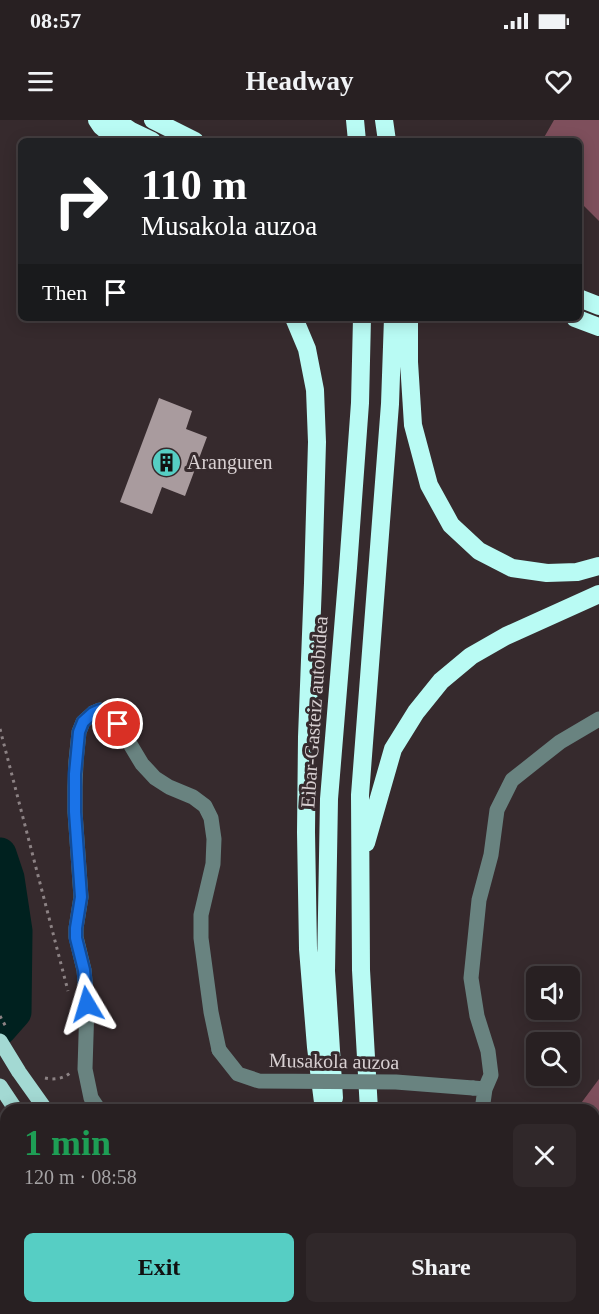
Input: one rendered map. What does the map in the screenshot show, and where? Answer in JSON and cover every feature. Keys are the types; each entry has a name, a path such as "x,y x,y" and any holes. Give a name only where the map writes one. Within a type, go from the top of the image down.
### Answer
{"highway":[{"path":"97,120 115,138"},
{"path":"115,120 146,138"},
{"path":"153,120 189,138"},
{"path":"355,120 357,138"},
{"path":"384,120 387,138"},
{"path":"582,299 599,306"},
{"path":"295,321 307,349 315,390 317,442 306,832 308,949 323,1104"},
{"name":"Eibar-Gasteiz autobidea","path":"336,1104 326,971 329,799 359,414 362,321"},
{"path":"369,1104 361,970 360,795 390,404 393,321"},
{"path":"409,321 413,425 429,485 451,525 478,552 512,568 547,573 577,572 599,566"},
{"path":"582,321 599,327"},
{"path":"361,860 393,749 416,712 441,681 471,656 506,636 599,594"}],"main road":[{"path":"0,1041 42,1104"},
{"path":"0,1086 12,1104"}],"street":[{"name":"Musakola auzoa","path":"95,1104 91,1098 85,1069 87,1004 84,970 76,938 81,897 75,812 79,732 83,722 100,710 118,724 142,764 155,778 193,797 205,806 212,818 213,864 201,915 201,938 211,1012 219,1050 238,1074 259,1081 396,1082 479,1089"},
{"path":"481,1104 479,1089 491,1075 488,1051 477,1017 471,978 479,900 491,855 497,810 512,780 560,742 599,719"}],"path":[{"path":"0,729 69,998"},
{"path":"39,1077 50,1079 65,1077 71,1072"}],"shaded area":[{"path":"554,120 599,120 599,221 582,204 582,138 544,138"},
{"path":"599,1079 599,1104 580,1104"}],"building":[{"name":"Aranguren","path":"159,398 192,411 186,429 207,437 185,496 162,487 152,514 120,502"}],"waterway":[{"path":"0,854 8,878 16,931 15,1012 0,1029"}],"place":[{"name":"Aranguren","path":"166,462"}],"route":[{"path":"87,1004 84,970 76,938 81,897 75,812 79,732 83,722 100,710 118,724"}]}
